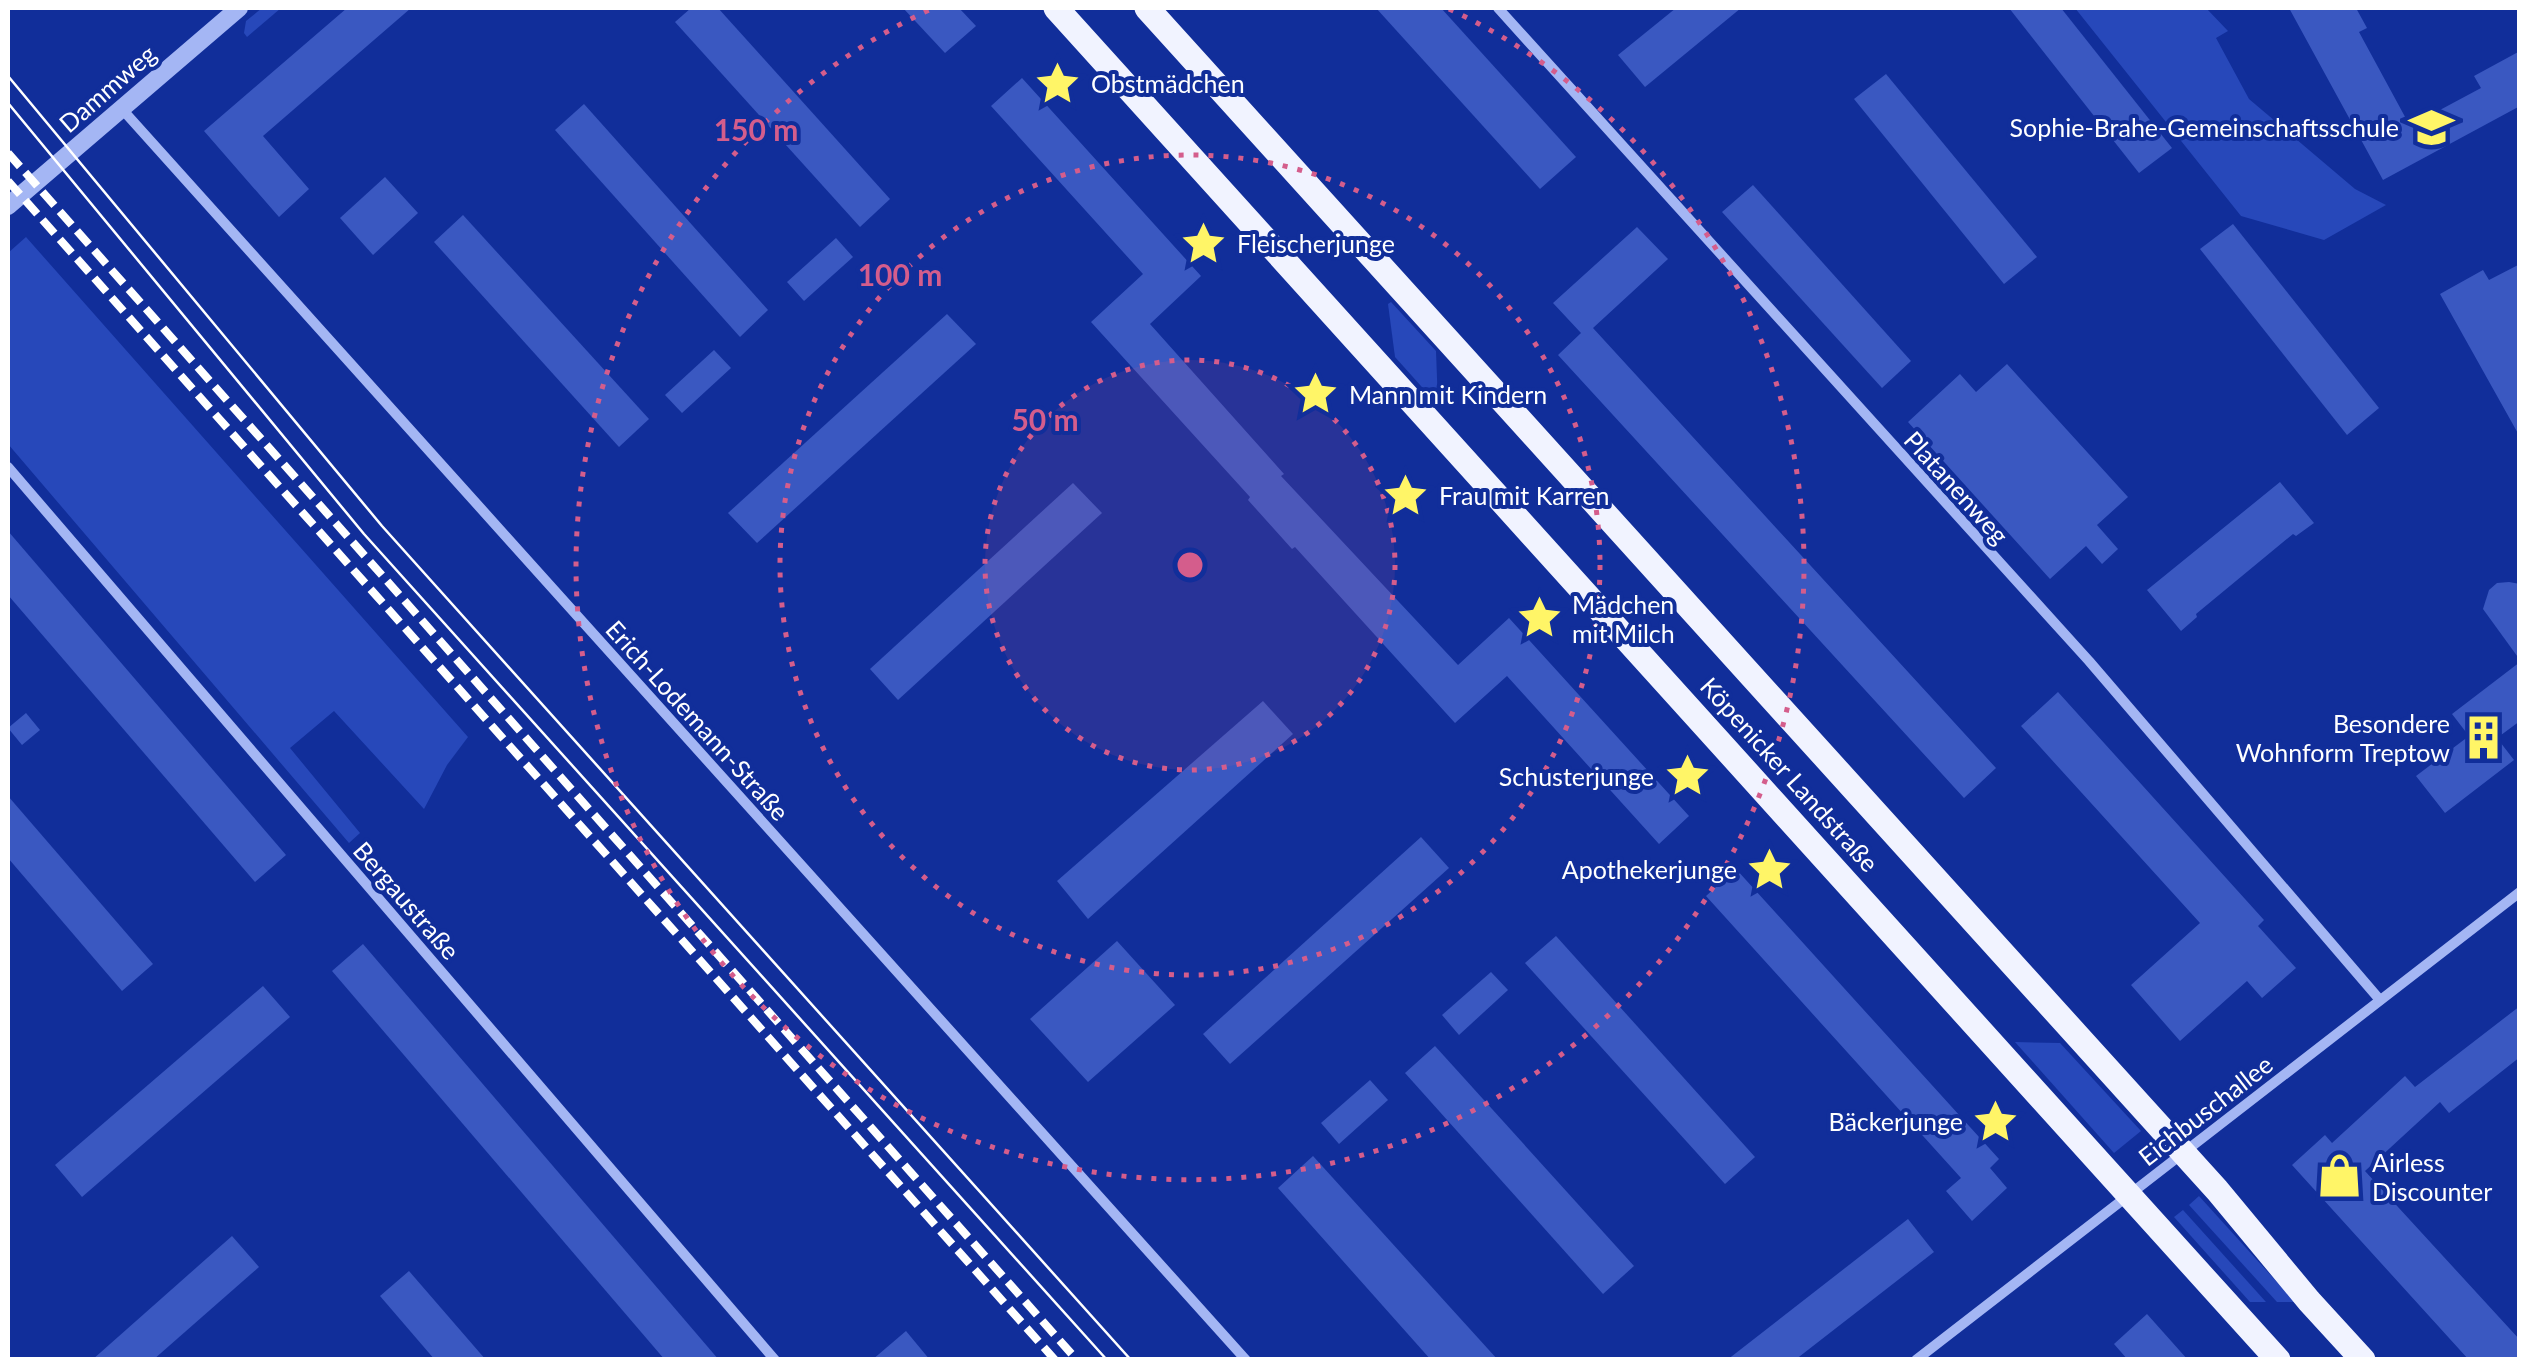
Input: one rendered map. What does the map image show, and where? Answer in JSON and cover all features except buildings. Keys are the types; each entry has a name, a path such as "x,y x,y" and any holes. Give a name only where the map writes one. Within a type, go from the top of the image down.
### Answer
{"main road":[{"name":"Köpenicker Landstraße","path":"1056,8 2278,1360"},
{"name":"Köpenicker Landstraße","path":"1147,8 2182,1153 2362,1360"}],"street":[{"name":"Dammweg","path":"8,206 121,108 218,14 239,8"},
{"name":"Platanenweg","path":"1498,8 2089,661 2380,1000"},
{"name":"Erich-Lodemann-Straße","path":"121,108 1246,1360"},
{"name":"Bergaustraße","path":"8,467 775,1360"},
{"name":"Eichbuschallee","path":"1916,1360 2520,892"}],"shaded area":[{"path":"262,8 281,8 247,37 246,21"},
{"path":"2075,8 2206,8 2228,31 2216,38 2249,99 2355,189 2386,205 2324,240 2241,216"},
{"path":"26,237 468,737 447,765 424,809 334,711 290,748 360,833 349,843 8,444 8,253"},
{"path":"1391,302 1436,351 1438,405 1395,357 1388,304"},
{"path":"2015,1042 2060,1043 2141,1131 2114,1153"},
{"path":"2199,1196 2295,1302 2277,1302 2189,1205"},
{"path":"2183,1210 2266,1302 2250,1302 2174,1217"}],"tram line":[{"path":"8,76 382,526 1131,1360"},
{"path":"8,103 364,534 1107,1360"}],"railway":[{"path":"8,153 1077,1360"},
{"path":"8,181 1055,1360"}],"place":[{"name":"Obstmädchen","path":"1058,83"},
{"name":"Sophie-Brahe-Gemeinschaftsschule","path":"2432,127"},
{"name":"Fleischerjunge","path":"1204,243"},
{"name":"Mann mit Kindern","path":"1316,394"},
{"name":"Frau mit Karren","path":"1406,495"},
{"name":"Mädchen mit Milch","path":"1539,618"},
{"name":"Besondere Wohnform Treptow","path":"2483,737"},
{"name":"Schusterjunge","path":"1687,776"},
{"name":"Apothekerjunge","path":"1770,869"},
{"name":"Bäckerjunge","path":"1996,1121"},
{"name":"Airless Discounter","path":"2339,1176"}]}
